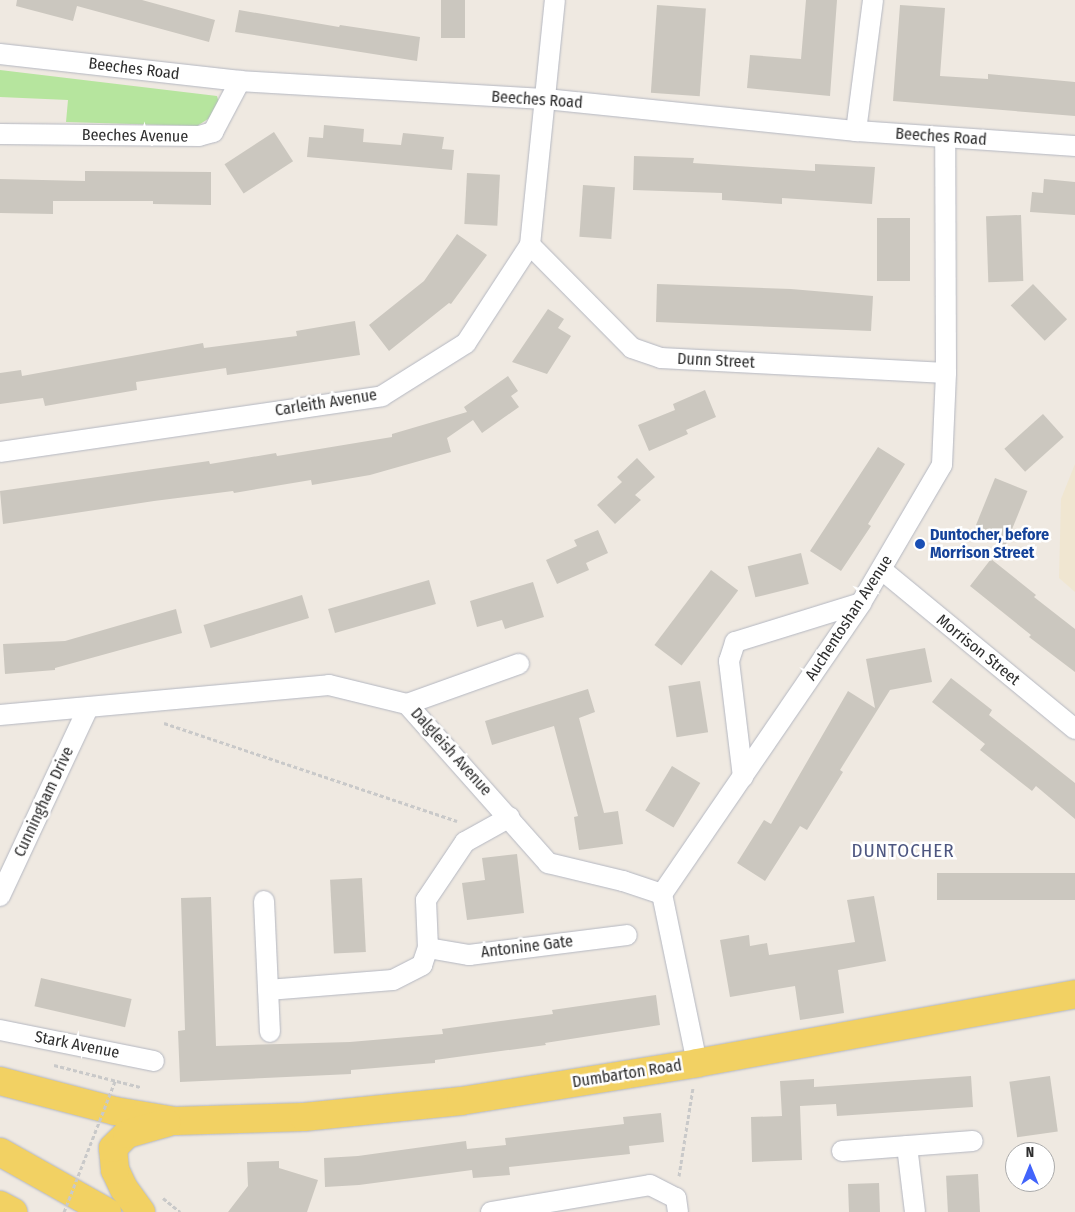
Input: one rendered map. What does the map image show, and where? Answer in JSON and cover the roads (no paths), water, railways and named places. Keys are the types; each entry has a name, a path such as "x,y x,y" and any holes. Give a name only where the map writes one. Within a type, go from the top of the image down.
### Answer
{"main road":[{"name":"Dumbarton Road","path":"175,1121 304,1117 461,1101 696,1063 1075,994"},
{"path":"0,1081 115,1111 175,1121"},
{"path":"150,1204 124,1188 115,1170 113,1148 127,1134 175,1121"},
{"path":"0,1152 106,1212"},
{"path":"0,1205 13,1212"}],"street":[{"name":"Carleith Avenue","path":"0,452 382,396 466,343 530,245 555,0"},
{"path":"856,131 873,0"},
{"name":"Beeches Road","path":"0,54 240,81 546,99 856,131 1075,146"},
{"name":"Beeches Avenue","path":"0,134 199,136 213,132 240,81"},
{"name":"Auchentoshan Avenue","path":"662,894 862,603 942,465 946,373 945,138"},
{"name":"Dunn Street","path":"530,245 632,348 661,358 946,373"},
{"name":"Morrison Street","path":"882,570 1075,729"},
{"path":"743,777 729,661 735,642 862,603"},
{"path":"407,704 519,664"},
{"name":"Dalgleish Avenue","path":"0,715 328,685 407,704 510,817 548,863 623,881 662,894"},
{"name":"Cunningham Drive","path":"0,896 88,708"},
{"path":"268,990 394,980 422,965 428,948 426,900 465,842 510,817"},
{"path":"662,894 696,1063"},
{"path":"264,901 270,1032"},
{"name":"Antonine Gate","path":"428,948 469,955 627,935"},
{"name":"Stark Avenue","path":"0,1030 154,1061"},
{"path":"842,1151 973,1141"},
{"path":"907,1146 915,1212"},
{"path":"490,1212 558,1206 650,1185 677,1205"}],"place":[{"name":"Duntocher, before Morrison Street","path":"920,544"}],"district":[{"name":"DUNTOCHER","path":"903,851"}]}
